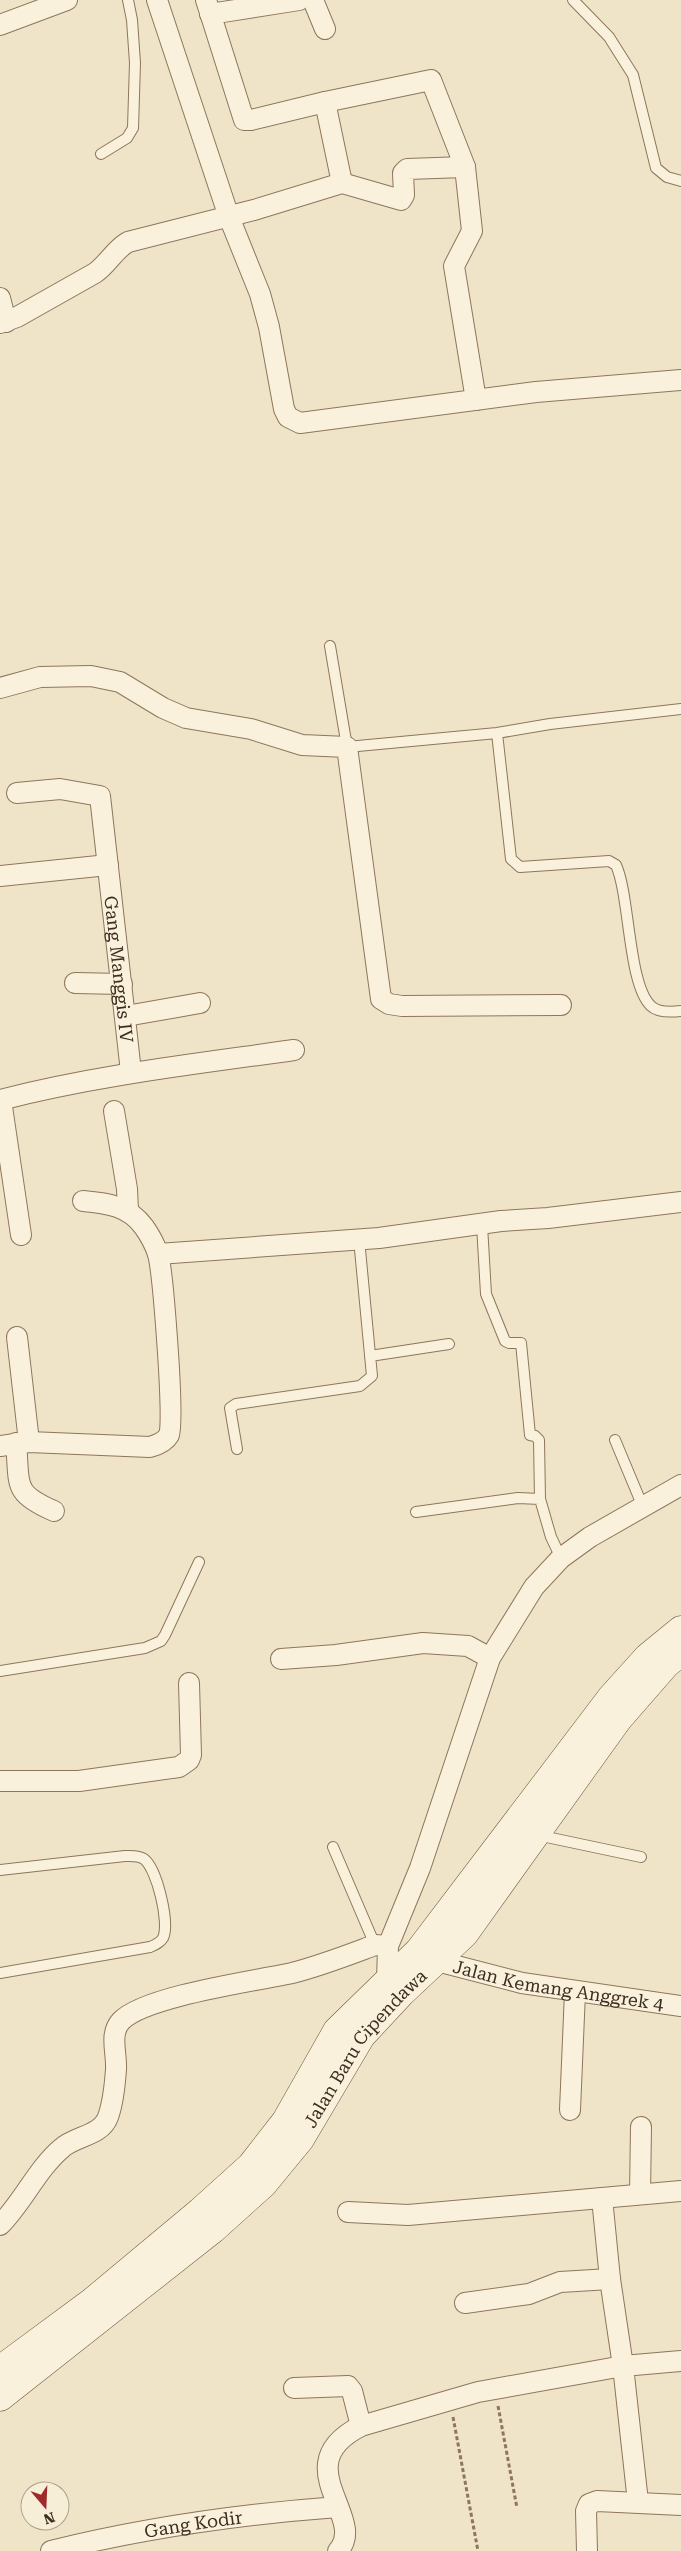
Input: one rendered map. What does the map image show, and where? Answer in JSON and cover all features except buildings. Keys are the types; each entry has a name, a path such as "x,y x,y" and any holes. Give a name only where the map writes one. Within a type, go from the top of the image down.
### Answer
{"main road":[{"name":"Jalan Baru Cipendawa","path":"0,2397 198,2241 263,2184 300,2139 361,2036 419,1952 611,1698 648,1657 681,1630"},
{"name":"Jalan Baru Cipendawa","path":"0,2370 92,2302 200,2212 251,2166 286,2121 337,2031 394,1988 437,1961 464,1934 537,1835 618,1719 666,1664 681,1652"}],"street":[{"path":"0,25 67,0"},
{"path":"157,0 229,216 260,294 270,327 284,409 293,422 300,424 536,392 681,380"},
{"path":"299,0 208,7 244,120 252,120 325,102 431,80 464,167 472,231 454,266 476,400"},
{"path":"313,0 325,29"},
{"path":"325,102 342,183"},
{"path":"0,298 3,323 105,266 121,246 128,242 229,216 342,183 401,200 403,197 403,173 406,169 464,167"},
{"path":"0,688 40,677 90,676 120,682 163,708 186,718 251,729 302,745 347,747 370,903 381,999 388,1004 402,1006 561,1005"},
{"name":"Gang Manggis IV","path":"17,793 60,789 100,796 126,1016 130,1072"},
{"path":"0,876 108,865"},
{"path":"75,983 122,984"},
{"path":"126,1016 200,1003"},
{"path":"21,1235 0,1100 45,1088 130,1072 294,1050"},
{"path":"114,1111 126,1180 128,1211"},
{"path":"15,1444 150,1447 161,1443 168,1436 172,1415 166,1318 158,1254 144,1226 128,1211 111,1204 83,1202"},
{"path":"158,1254 359,1239 681,1202"},
{"path":"17,1337 15,1444 21,1492 30,1500 54,1512"},
{"path":"394,1988 381,1946 420,1868 490,1658 534,1587 561,1558 590,1537 681,1485"},
{"path":"281,1659 336,1655 424,1643 468,1646 490,1658"},
{"path":"0,1781 79,1782 179,1768 189,1760 191,1755 189,1683"},
{"path":"0,2225 58,2151 80,2137 95,2132 102,2127 108,2118 116,2066 114,2041 116,2030 122,2020 150,2006 176,1998 294,1972 381,1946"},
{"name":"Jalan Kemang Anggrek 4","path":"437,1961 522,1983 681,2006"},
{"path":"570,2110 575,1992"},
{"path":"640,2194 641,2127"},
{"path":"348,2212 408,2215 681,2192"},
{"path":"602,2198 610,2279 633,2441 638,2502"},
{"path":"465,2303 529,2294 560,2282 610,2279"},
{"path":"338,2551 343,2546 346,2533 327,2463 337,2442 361,2426 450,2399 494,2389 623,2366 681,2361"},
{"path":"294,2388 348,2386 352,2391 361,2426"},
{"path":"587,2551 586,2511 589,2504 597,2501 681,2505"},
{"name":"Gang Kodir","path":"51,2551 132,2543 224,2519 338,2507"}],"lane":[{"path":"101,154 127,138 133,128 135,63 132,20 128,0"},
{"path":"573,0 610,37 634,74 656,168 667,178 681,182"},
{"path":"330,646 347,747 497,733 550,724 681,709"},
{"path":"497,733 511,859 520,867 609,861 616,864 632,949 645,999 652,1008 661,1011 681,1011"},
{"path":"482,1225 486,1294 505,1341 509,1343 522,1343 530,1435 535,1436 539,1440 540,1499 551,1538 561,1558"},
{"path":"237,1449 230,1408 236,1404 360,1386 372,1376 359,1239"},
{"path":"370,1356 449,1344"},
{"path":"615,1440 643,1508"},
{"path":"416,1512 518,1498 540,1499"},
{"path":"0,1671 145,1648 156,1644 165,1635 199,1562"},
{"path":"537,1835 641,1857"},
{"path":"333,1847 381,1946"},
{"path":"0,1870 125,1856 142,1858 149,1864 159,1887 165,1931 159,1942 150,1947 0,1974"}],"path":[{"path":"494,2389 517,2508"},
{"path":"450,2399 478,2551"}]}
